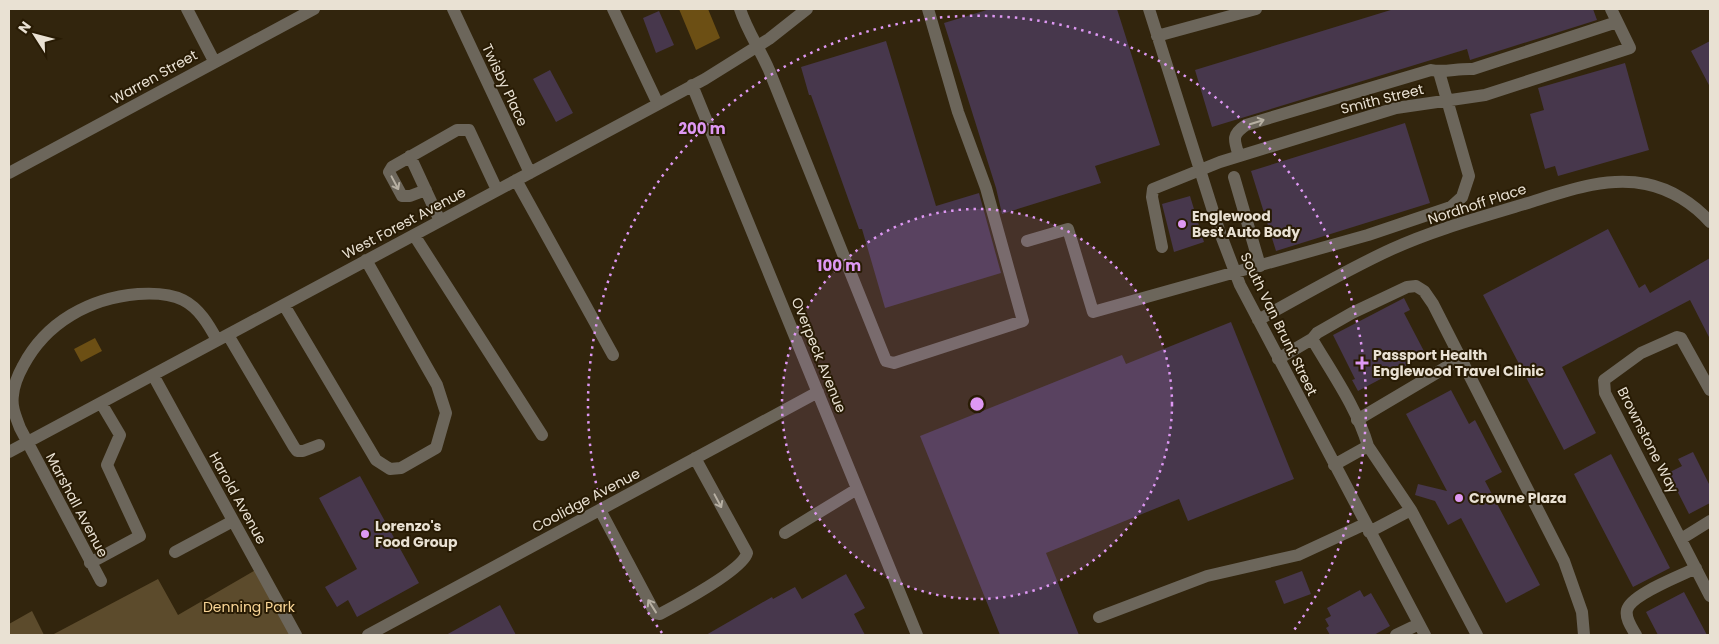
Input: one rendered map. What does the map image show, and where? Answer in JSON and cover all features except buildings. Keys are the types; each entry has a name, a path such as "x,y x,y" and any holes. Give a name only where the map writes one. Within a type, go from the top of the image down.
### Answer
{"street":[{"path":"187,9 214,61"},
{"name":"Warren Street","path":"9,173 214,61 314,9"},
{"name":"Twisby Place","path":"453,9 530,173"},
{"path":"613,9 658,104"},
{"path":"740,9 746,27 759,46 886,361 894,363 1023,321 986,188 958,112 928,9"},
{"name":"West Forest Avenue","path":"9,452 705,79 759,46 807,9"},
{"name":"South Van Brunt Street","path":"1149,9 1234,273 1422,630"},
{"path":"1157,36 1256,9"},
{"path":"1238,156 1234,140 1237,132 1246,125 1435,71 1472,68 1617,22 1611,9"},
{"name":"Smith Street","path":"1162,247 1152,198 1153,188 1238,156 1396,108 1484,95 1630,48 1617,22"},
{"path":"1027,241 1068,228 1093,312 1368,235 1451,208 1462,197 1469,176 1449,99 1435,71"},
{"name":"Overpeck Avenue","path":"692,86 917,635"},
{"path":"426,190 410,196 402,196 390,172 397,162 457,130 469,130 497,190"},
{"path":"410,156 440,221"},
{"path":"1234,177 1260,266"},
{"path":"516,180 613,355"},
{"name":"Nordhoff Place","path":"1258,320 1409,242 1439,230 1577,188 1620,182 1647,184 1689,203 1710,222"},
{"path":"414,235 542,435"},
{"path":"284,305 376,460 390,468 401,468 436,448 446,413 437,385 366,260"},
{"path":"1278,359 1352,313 1407,287 1416,286 1424,291 1433,304 1564,561 1582,612 1583,635"},
{"name":"Marshall Avenue","path":"101,581 27,442 13,408 13,394 17,379 31,353 61,321 80,310 116,296 168,295 183,300 200,314 222,338 297,451 304,451 320,445"},
{"name":"Brownstone Way","path":"1710,390 1682,338 1677,337 1641,353 1604,380 1605,394 1710,596"},
{"path":"1312,339 1357,420 1368,446 1411,510 1477,635"},
{"path":"1357,420 1460,359"},
{"name":"Harold Avenue","path":"152,375 296,635"},
{"name":"Coolidge Avenue","path":"368,635 818,392"},
{"path":"90,563 140,536 107,465 120,436 101,403"},
{"path":"1334,465 1368,446"},
{"path":"600,510 655,613 660,614 700,593 734,567 747,553 695,458"},
{"path":"785,533 857,489"},
{"path":"1099,618 1207,576 1298,555 1411,510"},
{"path":"175,552 233,521"},
{"path":"1681,539 1710,521"},
{"path":"1636,635 1627,617 1627,608 1634,598 1696,568"},
{"path":"1396,635 1422,630"}],"green space":[{"name":"Denning Park","path":"259,568 296,635 52,635 158,579 178,615"},
{"path":"32,611 44,635 9,635 9,624"}],"shaded area":[{"path":"679,9 708,9 720,38 696,50"},
{"path":"95,338 102,351 81,362 74,349"}],"place":[{"name":"Englewood Best Auto Body","path":"1182,224"},
{"name":"Passport Health Englewood Travel Clinic","path":"1362,363"},
{"name":"Crowne Plaza","path":"1459,498"},
{"name":"Lorenzo's Food Group","path":"365,534"}]}
